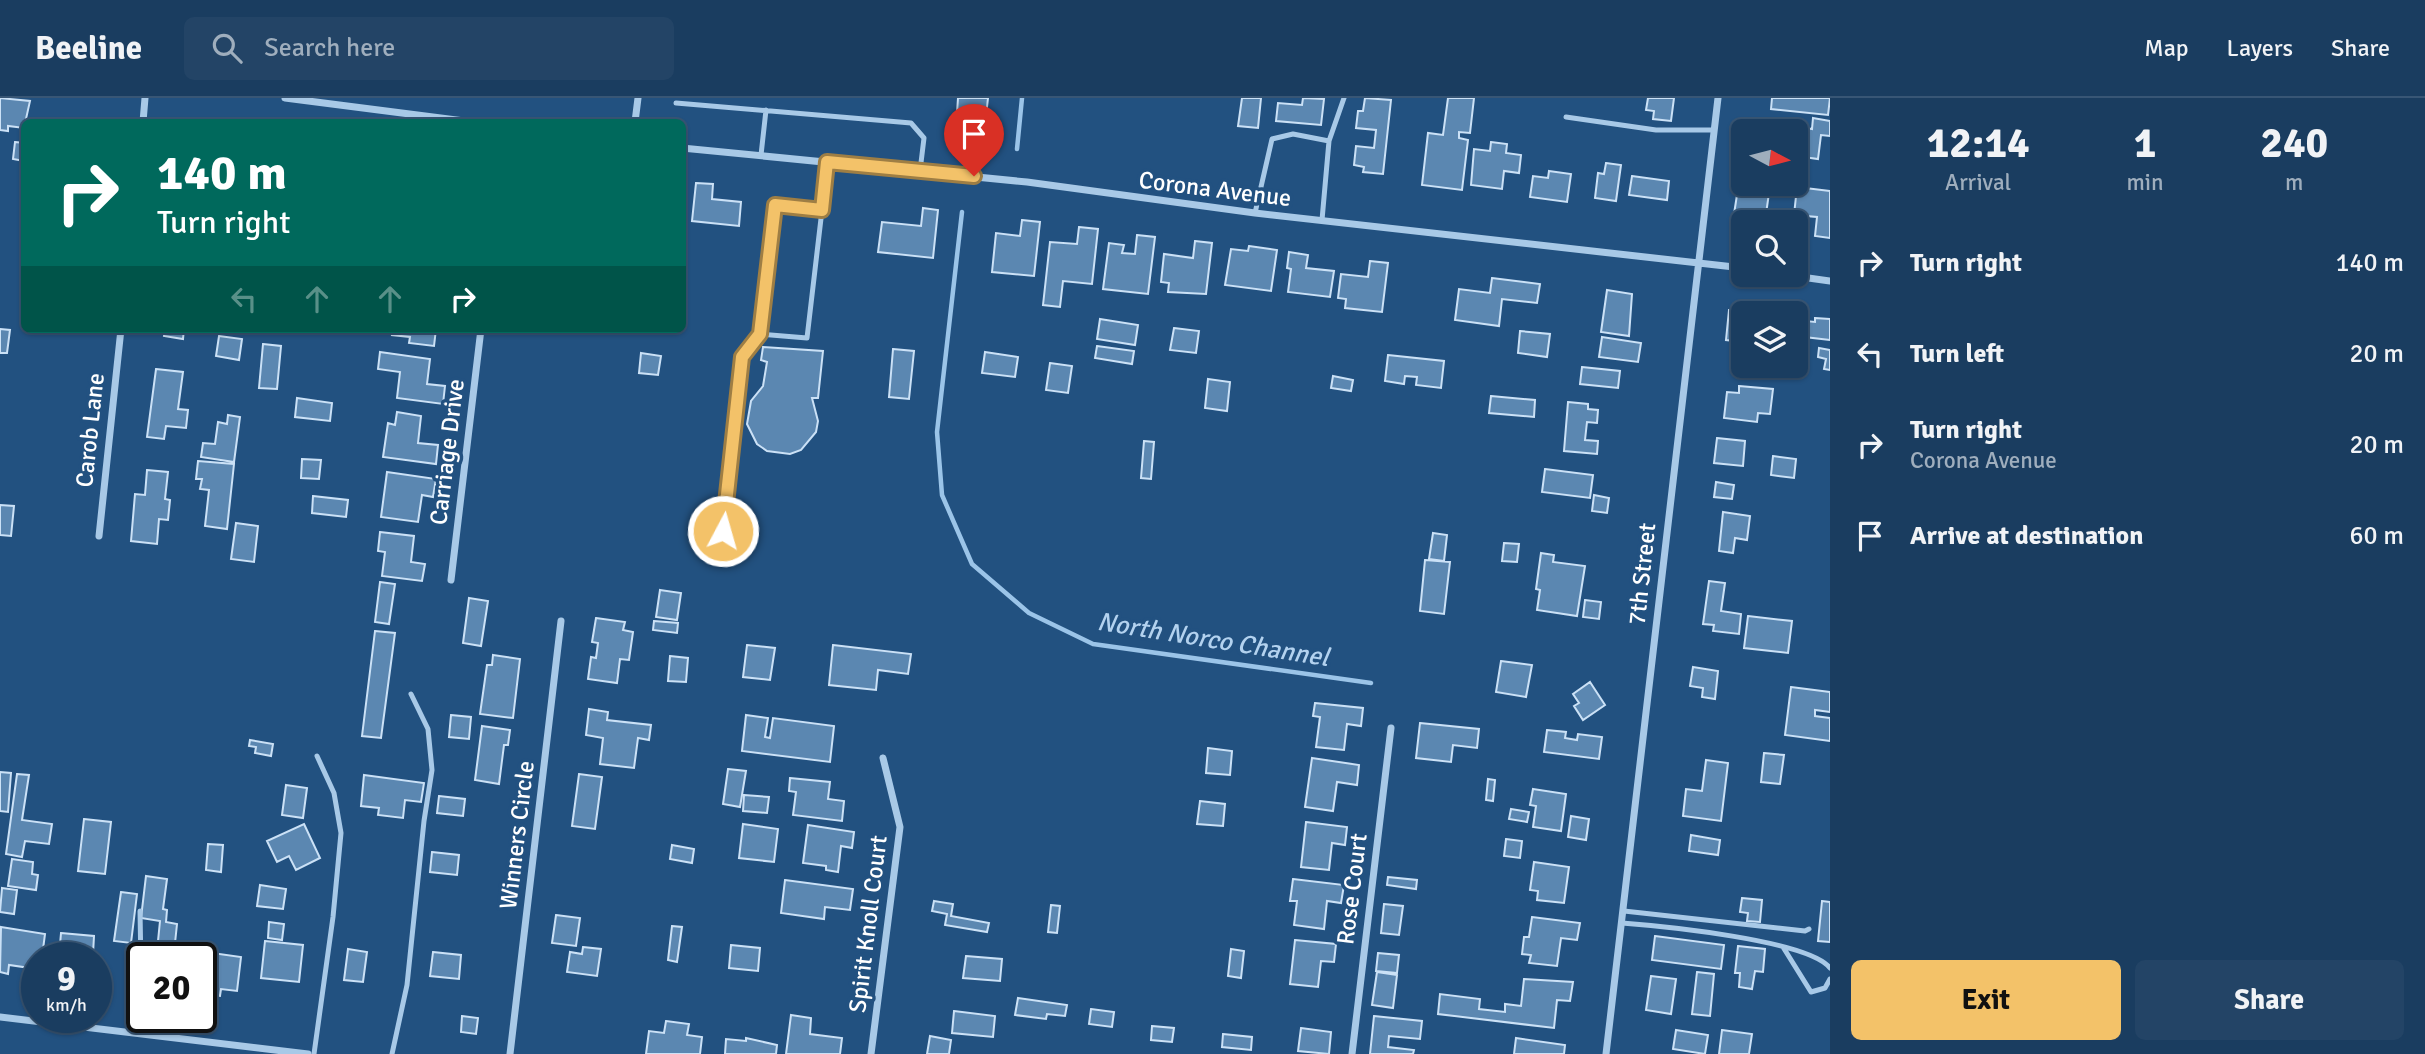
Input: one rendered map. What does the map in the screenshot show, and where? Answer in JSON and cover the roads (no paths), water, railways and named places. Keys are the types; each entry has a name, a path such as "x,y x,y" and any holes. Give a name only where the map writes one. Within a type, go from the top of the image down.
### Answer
{"street":[{"path":"143,119 145,98"},
{"path":"285,98 449,119"},
{"path":"635,119 638,98"},
{"name":"7th Street","path":"1605,1054 1624,911 1696,262 1718,98"},
{"name":"Corona Avenue","path":"686,148 1027,182 1255,214 1731,266"},
{"path":"1808,278 1830,281"},
{"name":"Carob Lane","path":"99,536 121,333"},
{"name":"Carriage Drive","path":"451,580 481,333"},
{"name":"Winners Circle","path":"510,1054 561,621"},
{"name":"Rose Court","path":"1352,1054 1391,728"},
{"name":"Spirit Knoll Court","path":"871,1054 900,827 883,758"},
{"path":"0,1017 126,1031"},
{"path":"142,1033 308,1054"}],"lane":[{"path":"1322,220 1329,141 1344,98"},
{"path":"676,103 911,123 923,138 920,171"},
{"path":"761,155 766,110"},
{"path":"1566,117 1656,130 1713,130"},
{"path":"1255,214 1272,139 1293,134 1329,141"},
{"path":"760,334 807,338 827,162"},
{"path":"723,531 742,357 760,334 775,205 822,210"},
{"path":"392,1054 407,985 432,770 428,729 411,694"},
{"path":"314,1054 331,939 341,833 334,793 317,756"},
{"path":"140,911 141,942"},
{"path":"1624,911 1805,932 1809,929"},
{"path":"1622,923 1708,932 1782,947 1825,961 1830,968"},
{"path":"1782,947 1811,992 1825,988 1830,979"}],"waterway":[{"name":"North Norco Channel","path":"1017,149 1022,98"},
{"name":"North Norco Channel","path":"962,212 937,432 942,495 972,564 1029,613 1093,644 1371,683"}]}
